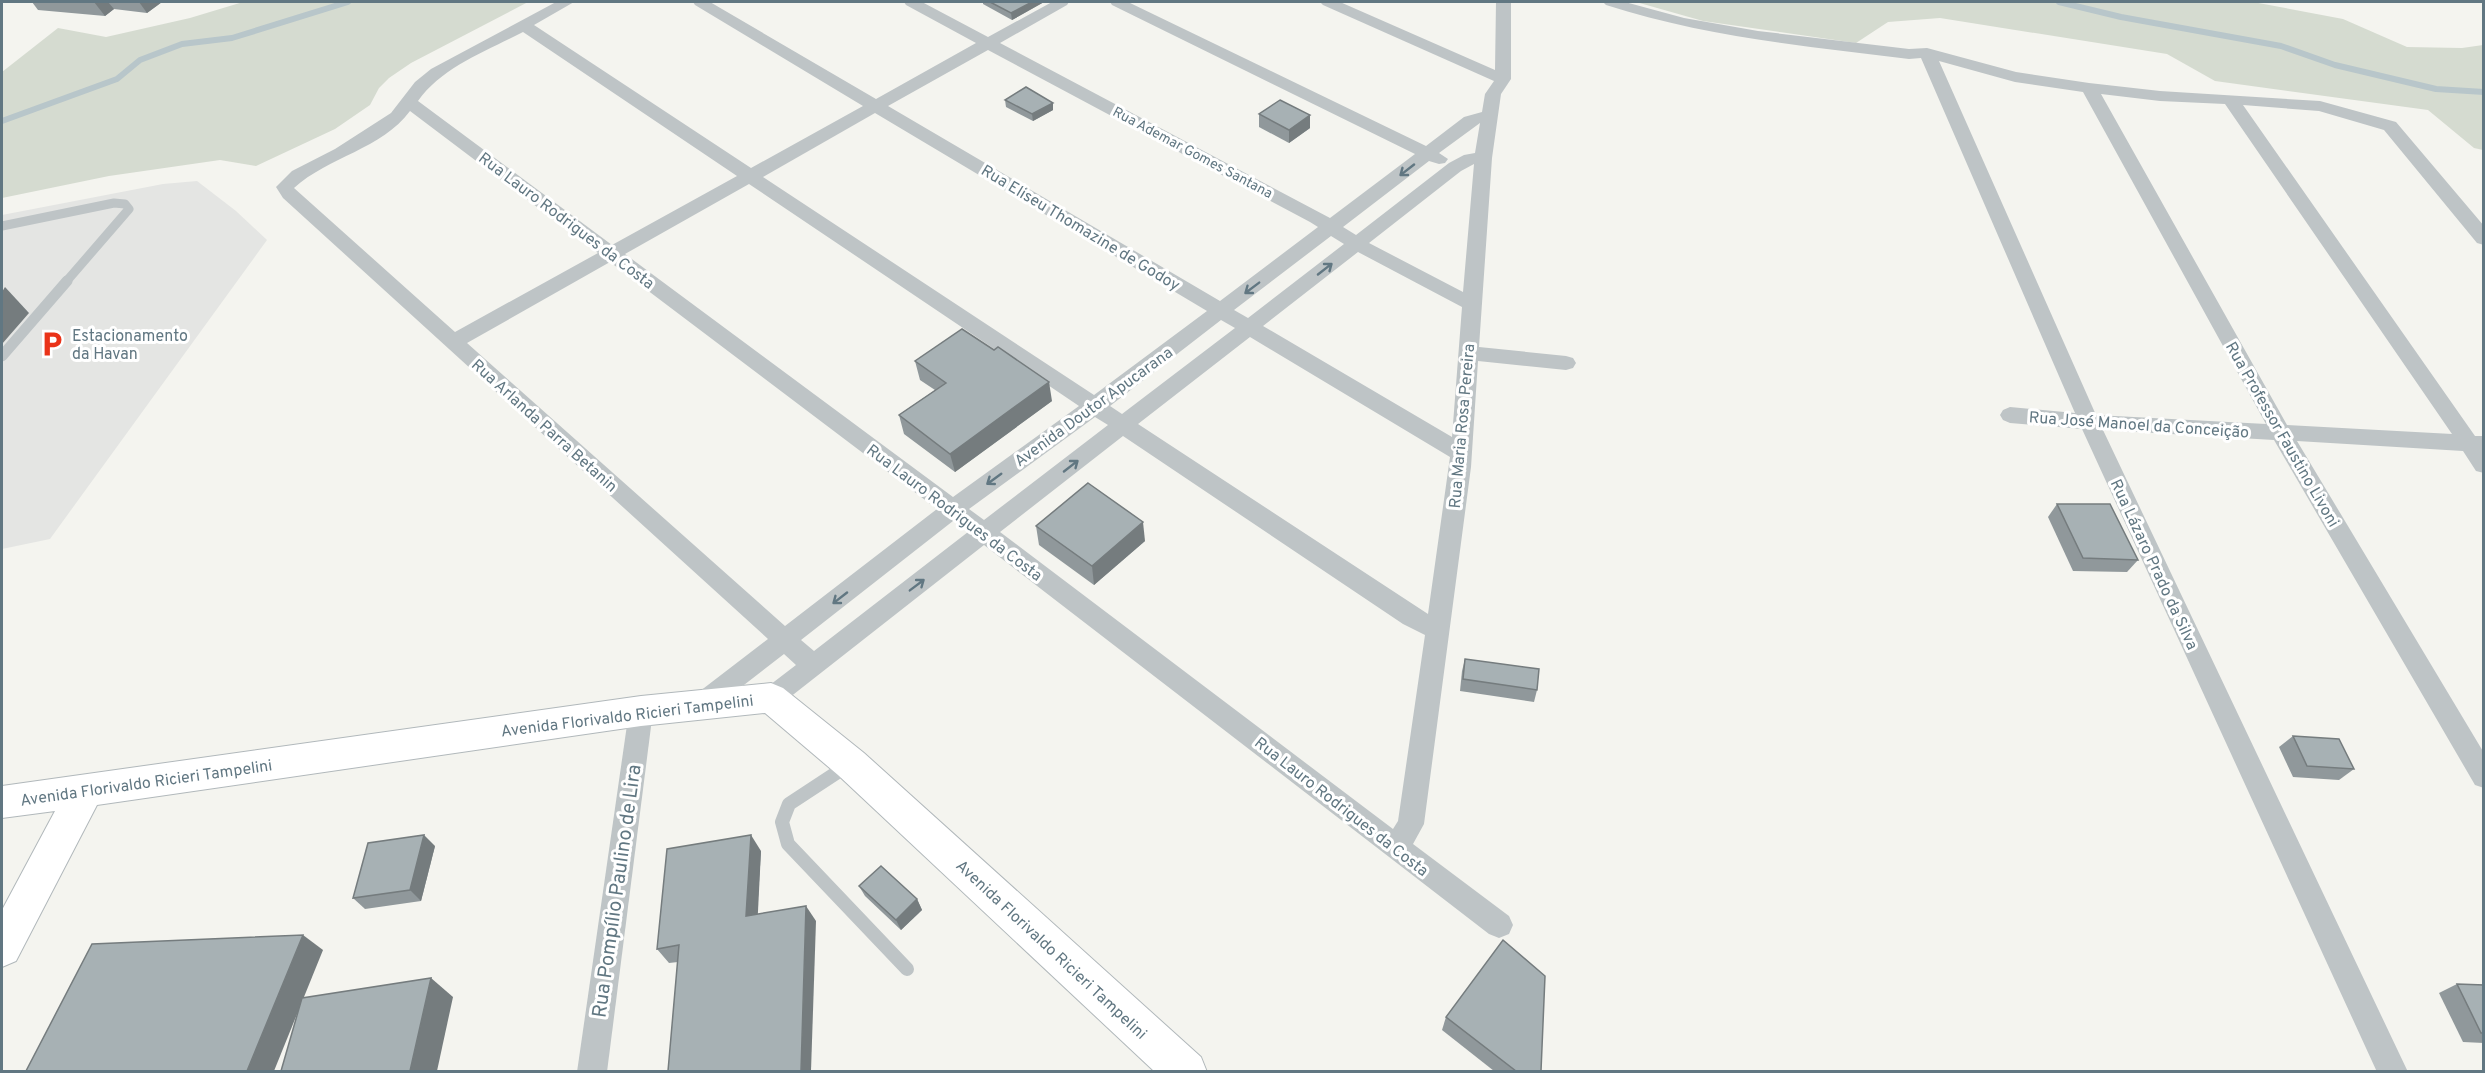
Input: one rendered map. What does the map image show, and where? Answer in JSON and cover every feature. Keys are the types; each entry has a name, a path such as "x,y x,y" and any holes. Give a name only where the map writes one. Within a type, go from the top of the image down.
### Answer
{"street":[{"path":"409,102 421,85 437,72 566,2"},
{"name":"Rua Eliseu Thomazine de Godoy","path":"700,2 1461,453"},
{"name":"Rua Ademar Gomes Santana","path":"911,2 1473,305"},
{"path":"453,342 1062,2"},
{"path":"1117,2 1455,167"},
{"path":"1328,2 1503,79"},
{"name":"Rua Maria Rosa Pereira","path":"1396,848 1411,824 1461,453 1483,158 1493,94 1503,79 1504,2"},
{"path":"1611,2 1667,19 1717,29 1909,54 1927,53 2016,77 2089,88 2160,96 2319,106 2390,126 2484,239"},
{"path":"523,25 1125,424 1411,617 1437,630"},
{"name":"Rua Lázaro Prado da Silva","path":"1927,53 2089,422 2393,1071"},
{"name":"Rua Professor Faustino Livoni","path":"2089,88 2281,433 2484,777"},
{"path":"2230,99 2476,444 2484,465"},
{"name":"Rua Arlanda Parra Betanin","path":"409,102 397,117 385,126 289,181 285,187 289,194 813,665"},
{"name":"Rua Lauro Rodrigues da Costa","path":"409,102 985,533 1499,926"},
{"name":"Avenida Doutor Apucarana","path":"700,705 952,510 1096,405 1470,121 1490,115"},
{"name":"Avenida Doutor Apucarana","path":"771,698 1455,167 1470,159 1483,158"},
{"path":"1468,353 1566,363"},
{"name":"Rua José Manoel da Conceição","path":"2010,415 2089,422 2476,444"},
{"name":"Avenida Florivaldo Ricieri Tampelini","path":"2,802 641,711 771,698 851,764 1186,1071"},
{"name":"Rua Pompílio Paulino de Lira","path":"592,1071 641,711"},
{"path":"2,948 85,791"}],"lane":[{"path":"2,226 114,203 125,204 129,209 2,356"},
{"path":"851,764 789,804 782,822 788,844 907,969"}],"shaded area":[{"path":"243,2 528,2 411,63 379,88 370,105 335,129 256,166 220,160 109,176 2,198 2,72 58,28 106,37 190,18"},
{"path":"1636,2 2253,2 2343,19 2407,47 2462,48 2483,45 2483,150 2474,148 2428,110 2215,81 2167,54 1940,18 1888,22 1856,43 1703,21"},
{"path":"197,181 236,211 267,240 50,539 2,549 2,215 163,184"}],"building":[{"path":"990,2 1032,2 1011,13"},
{"path":"1026,87 1053,103 1032,114 1005,100"},
{"path":"1280,100 1310,115 1289,130 1259,114"},
{"path":"962,329 994,350 998,347 1049,382 950,454 899,415 946,383 915,361"},
{"path":"1088,483 1143,522 1092,566 1036,526"},
{"path":"2057,504 2110,504 2138,560 2083,558"},
{"path":"1465,659 1539,669 1537,690 1463,679"},
{"path":"2293,736 2339,739 2354,769 2307,766"},
{"path":"424,835 410,890 353,898 368,843"},
{"path":"751,835 746,916 806,906 801,1071 668,1071 679,945 657,949 667,849"},
{"path":"881,866 917,899 896,920 859,886"},
{"path":"303,935 247,1071 26,1071 92,944"},
{"path":"1503,940 1545,976 1541,1071 1516,1071 1446,1017"},
{"path":"431,978 410,1071 281,1071 302,998"},
{"path":"2457,984 2484,985 2484,1033 2481,1033"}],"waterway":[{"path":"2,121 117,79 140,60 182,44 232,38 348,2"},
{"path":"2059,2 2121,17 2281,46 2335,65 2436,89 2484,92"}],"place":[{"name":"Estacionamento da Havan","path":"52,344"}]}
